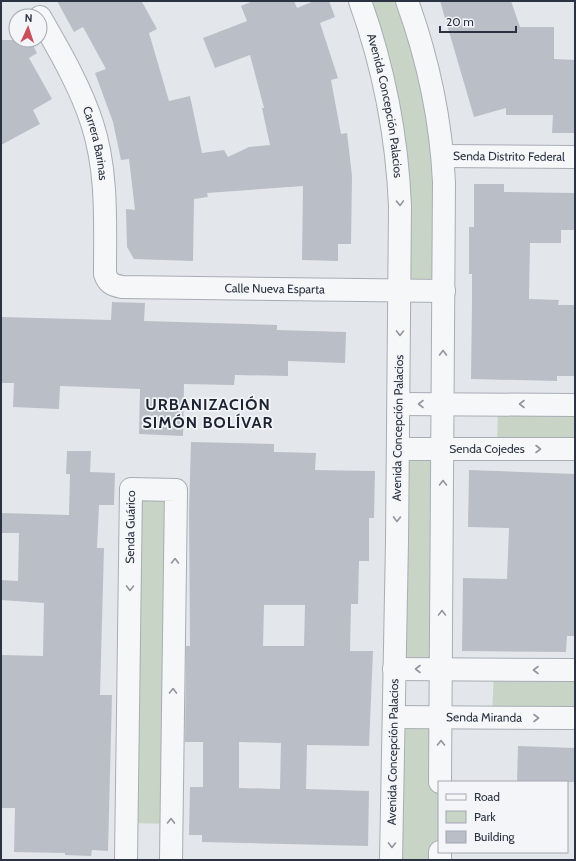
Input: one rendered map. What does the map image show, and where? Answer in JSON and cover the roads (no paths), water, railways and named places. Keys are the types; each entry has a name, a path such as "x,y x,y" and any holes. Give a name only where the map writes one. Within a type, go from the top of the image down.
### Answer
{"street":[{"name":"Avenida Concepción Palacios","path":"360,1 384,83 396,151 401,244 391,860"},
{"path":"407,1 421,44 437,116 443,156 445,222 440,781"},
{"name":"Carrera Barinas","path":"48,31 77,84 92,124 100,154 105,192 105,274 107,280"},
{"name":"Senda Distrito Federal","path":"443,156 575,157"},
{"name":"Calle Nueva Esparta","path":"107,280 113,285 122,287 444,291"},
{"path":"399,404 575,405"},
{"name":"Senda Cojedes","path":"398,449 575,449"},
{"name":"Senda Guárico","path":"126,860 132,489 176,490 171,860"},
{"path":"394,669 575,670"},
{"name":"Senda Miranda","path":"394,717 575,718"}],"district":[{"name":"URBANIZACIÓN SIMÓN BOLÍVAR","path":"208,413"}]}
